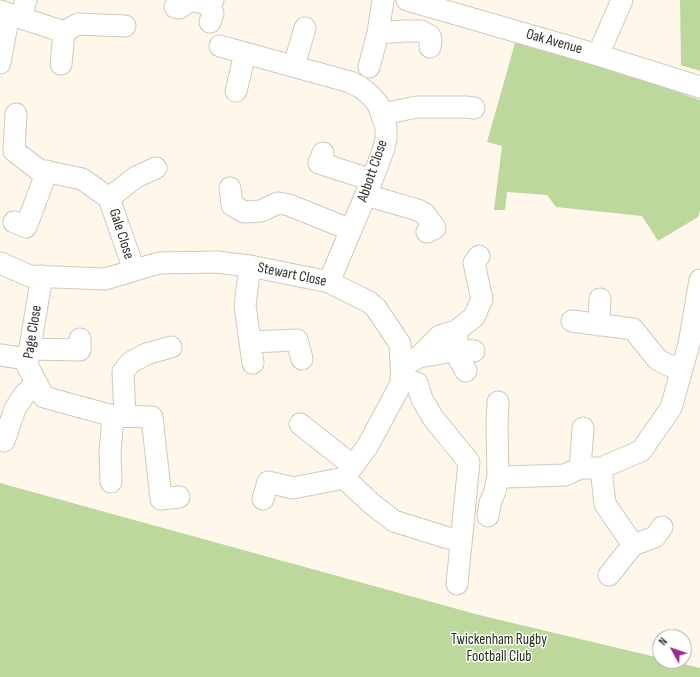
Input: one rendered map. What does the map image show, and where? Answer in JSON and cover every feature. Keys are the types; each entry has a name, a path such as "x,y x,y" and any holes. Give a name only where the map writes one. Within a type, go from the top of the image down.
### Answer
{"street":[{"path":"175,7 179,8 191,0 211,9"},
{"path":"369,67 378,33 383,0"},
{"name":"Oak Avenue","path":"407,0 598,55 700,87"},
{"path":"598,55 622,0"},
{"path":"0,63 14,11 64,32"},
{"path":"64,32 78,24 125,26"},
{"path":"378,33 421,31 430,36 430,47"},
{"path":"61,64 64,32"},
{"path":"294,66 309,34"},
{"name":"Abbott Close","path":"220,46 350,82 369,94 378,104 386,127 386,139 369,188 329,282"},
{"path":"236,91 245,54"},
{"path":"382,116 392,112 417,107 474,108"},
{"name":"Gale Close","path":"16,114 7,156 39,170 82,179 109,198 134,270"},
{"path":"323,153 319,164 425,214 436,228 427,232"},
{"path":"109,198 136,177 156,168"},
{"path":"14,222 26,227 47,171"},
{"path":"230,188 232,205 244,212 261,212 278,203 290,199 351,230"},
{"path":"466,371 460,361 463,344 482,299 474,263 479,256"},
{"name":"Stewart Close","path":"0,263 30,276 105,279 159,263 216,262 250,266 329,282 369,302 376,308 400,344 407,367 402,382 367,447 348,471"},
{"path":"250,266 245,305 253,364"},
{"name":"Page Close","path":"42,276 26,365 44,397 119,416 152,417 161,499 179,497"},
{"path":"498,475 505,477 565,475 580,468 601,468 641,451 670,408 681,372 694,345 700,280"},
{"path":"599,325 600,299"},
{"path":"572,321 634,329 658,360 681,372"},
{"path":"456,584 469,462 433,418 422,399 417,383 407,367 440,336 463,344"},
{"path":"0,355 80,350 80,339"},
{"path":"250,342 298,340 302,359"},
{"path":"111,482 110,453 119,416 123,372 130,362 146,354 171,347"},
{"path":"0,440 4,441 15,409 24,395 36,383"},
{"path":"488,516 498,475 498,402"},
{"path":"300,424 348,471 372,504 394,522 428,526 448,538"},
{"path":"580,468 583,428"},
{"path":"601,468 605,504 633,545"},
{"path":"268,485 293,488 308,485 348,471"},
{"path":"609,575 633,545 655,537 662,527"}],"green space":[{"path":"680,0 700,0 700,71 681,65"},
{"path":"517,36 700,100 700,211 698,217 658,241 642,216 556,207 547,195 507,192 505,210 494,210 502,146 487,142"},
{"name":"Twickenham Rugby Football Club","path":"0,483 479,615 652,656 652,669 692,669 692,666 700,668 700,677 0,677"}]}
